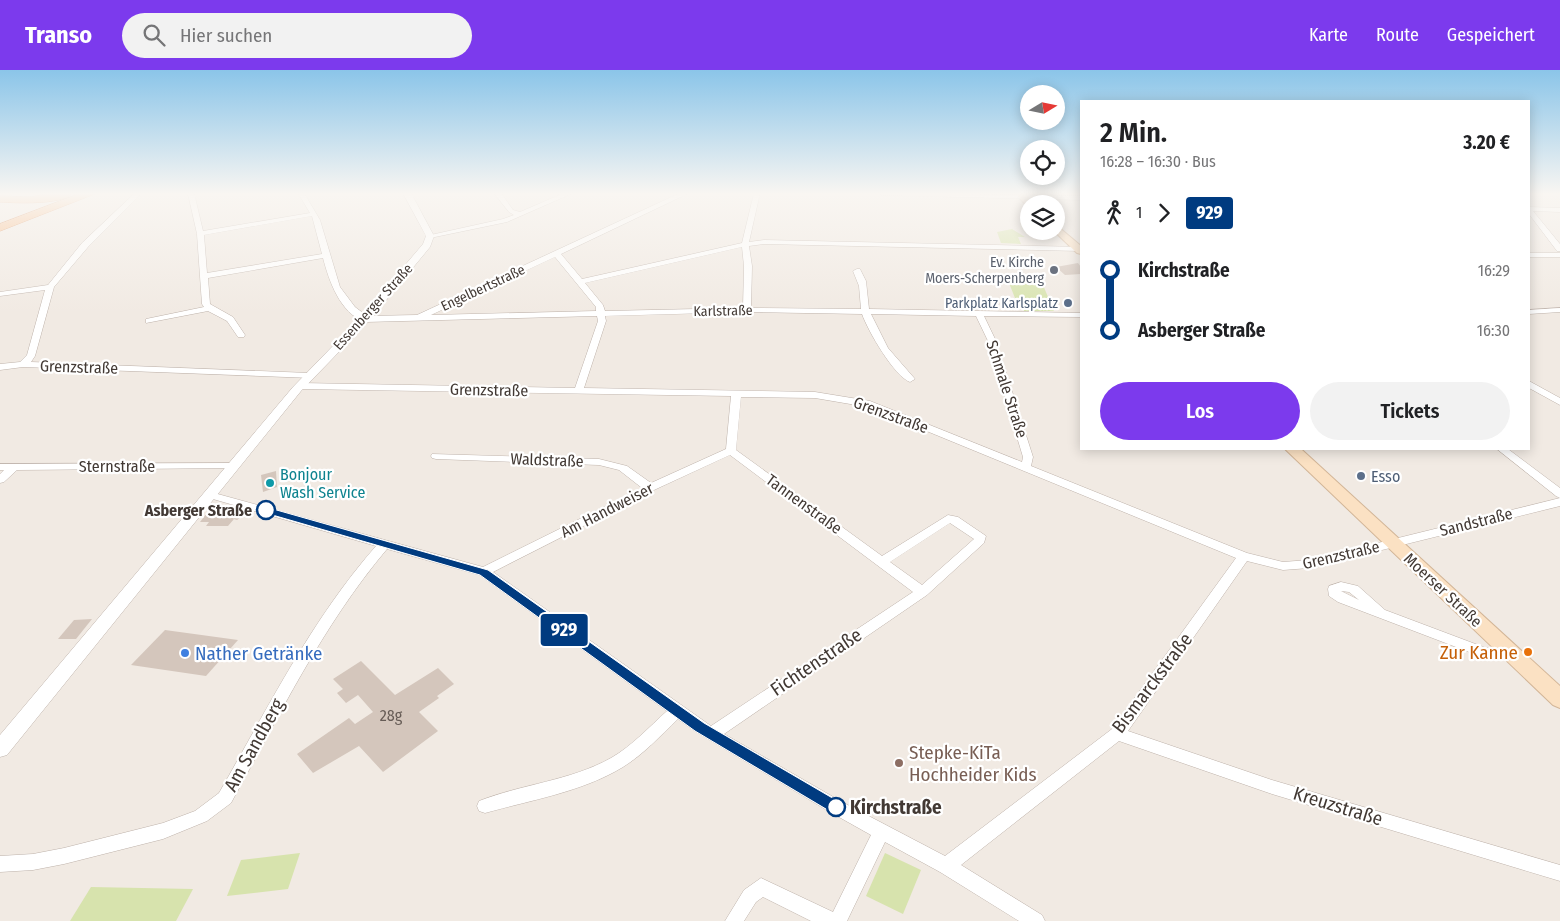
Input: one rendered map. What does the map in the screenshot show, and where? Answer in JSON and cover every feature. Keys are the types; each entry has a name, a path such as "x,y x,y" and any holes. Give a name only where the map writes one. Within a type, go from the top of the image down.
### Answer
{"main road":[{"path":"1065,236 1080,250"},
{"name":"Moerser Straße","path":"1293,450 1560,699"}],"street":[{"path":"23,364 31,356 50,287 98,233"},
{"path":"207,233 200,234 206,304 209,308 230,318 241,335"},
{"path":"320,233 336,288 350,309 366,319"},
{"path":"428,233 430,236 449,233"},
{"name":"Engelbertstraße","path":"415,319 602,233"},
{"path":"747,310 748,266 745,244 748,233"},
{"path":"1548,234 1560,235"},
{"path":"1548,234 1560,249"},
{"name":"Essenberger Straße","path":"299,388 366,319 427,245 430,236"},
{"path":"581,282 745,244 774,242 1080,250"},
{"path":"557,254 600,307 602,322 578,392"},
{"path":"204,276 327,255"},
{"path":"1530,255 1560,255"},
{"path":"857,272 862,278 866,312 870,323 897,367 910,378"},
{"path":"0,294 50,287"},
{"path":"149,321 209,308"},
{"name":"Karlstraße","path":"366,319 601,315 747,310 1080,315"},
{"path":"1530,312 1560,310"},
{"name":"Schmale Straße","path":"979,314 998,359 1028,457 1026,466"},
{"name":"Grenzstraße","path":"0,367 23,364 309,376"},
{"path":"1530,385 1560,402"},
{"path":"2,746 299,388"},
{"name":"Grenzstraße","path":"299,388 815,395 870,404 1244,556 1283,566 1309,564 1393,543"},
{"path":"731,451 736,395"},
{"path":"1503,450 1560,494"},
{"name":"Am Handweiser","path":"484,572 650,488 731,451"},
{"name":"Tannenstraße","path":"731,451 922,592"},
{"name":"Waldstraße","path":"436,456 599,462 623,468 650,488"},
{"name":"Sternstraße","path":"0,467 234,466"},
{"path":"0,480 14,467"},
{"path":"210,495 484,572 677,711 712,734 881,832 946,866 1036,921"},
{"name":"Sandstraße","path":"1393,543 1560,502"},
{"name":"Fichtenstraße","path":"712,734 922,592 980,540 978,533 954,520 948,519 882,562"},
{"name":"Am Sandberg","path":"0,864 28,864 63,857 164,830 196,819 212,809 225,798 330,612 360,570 383,545"},
{"name":"Bismarckstraße","path":"946,866 1118,734 1244,556"},
{"path":"1380,613 1484,654 1508,651"},
{"path":"486,806 577,779 604,768 627,756 677,711"},
{"name":"Kreuzstraße","path":"1118,734 1272,786 1560,873"},
{"path":"838,921 881,832"},
{"path":"734,921 750,896 761,887 831,921"}],"green space":[{"path":"997,233 1018,233 1020,234 1020,237 1018,237 1021,244 1001,243"},
{"path":"1007,278 1040,278 1054,311 1024,311 1021,304 1017,303"},
{"path":"300,853 288,889 227,896 241,860"},
{"path":"885,853 921,870 903,914 866,896"},
{"path":"91,887 193,889 176,921 70,921"}],"building":[{"path":"1078,263 1080,274 1065,275 1056,267"},
{"path":"276,471 277,487 263,492 261,475"},
{"path":"211,508 227,508 245,514 237,520 234,519 228,526 206,526 209,522 200,522"},
{"path":"92,619 76,639 58,639 74,620"},
{"name":"Nather Getränke","path":"165,630 238,640 206,676 131,665"},
{"path":"361,661 395,695 438,668 454,684 437,696 439,698 419,712 438,731 383,772 359,746 313,773 297,754 349,718 355,724 373,712 358,695 346,703 337,693 343,689 333,679"}],"bus line":[{"name":"929","path":"266,510 383,545 484,572 700,727 836,807"}],"place":[{"name":"Ev. Kirche Moers-Scherpenberg","path":"1054,270"},
{"name":"Parkplatz Karlsplatz","path":"1068,303"},
{"name":"Esso","path":"1361,476"},
{"name":"Bonjour Wash Service","path":"270,483"},
{"name":"Asberger Straße","path":"266,510"},
{"name":"Zur Kanne","path":"1528,652"},
{"name":"Nather Getränke","path":"185,653"},
{"name":"Stepke-KiTa Hochheider Kids","path":"899,763"},
{"name":"Kirchstraße","path":"836,807"}]}
